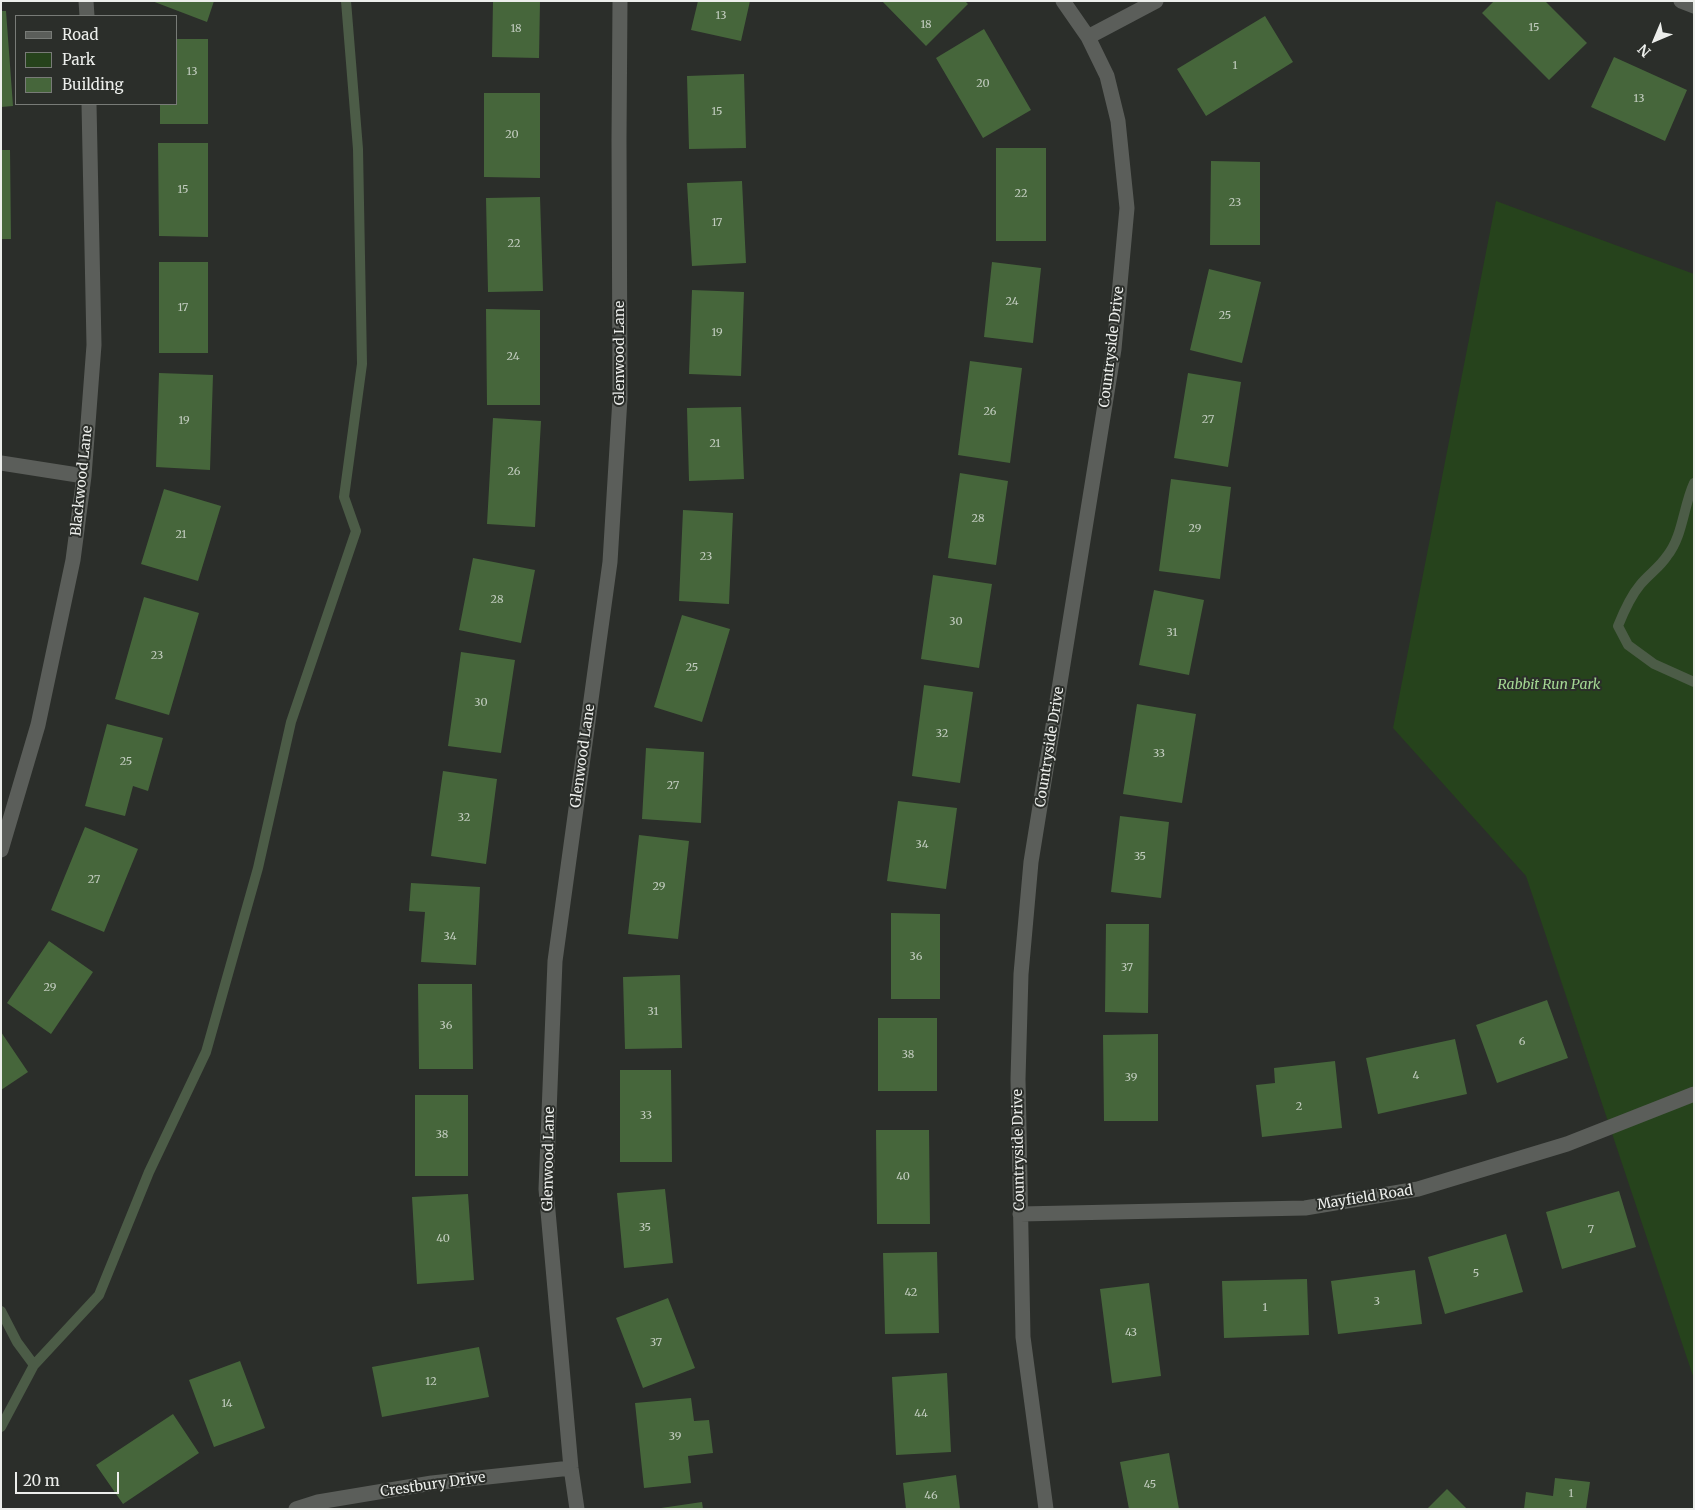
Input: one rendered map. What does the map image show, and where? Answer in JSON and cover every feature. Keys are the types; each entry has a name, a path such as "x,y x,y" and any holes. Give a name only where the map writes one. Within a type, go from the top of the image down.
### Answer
{"street":[{"path":"86,1 87,15"},
{"name":"Glenwood Lane","path":"577,1509 546,1189 555,961 610,562 615,485 620,398 620,1"},
{"name":"Countryside Drive","path":"1046,1509 1023,1337 1018,1070 1021,974 1031,862 1114,349 1128,208 1118,121 1107,76 1088,38 1063,1"},
{"path":"1088,38 1156,1"},
{"path":"1681,1 1694,6"},
{"name":"Blackwood Lane","path":"1,850 38,725 73,560 84,476 94,345 89,105"},
{"path":"1,463 84,476"},
{"name":"Mayfield Road","path":"1020,1214 1314,1206 1418,1189 1567,1144 1694,1094"},
{"name":"Crestbury Drive","path":"296,1509 318,1502 432,1483 572,1468"}],"green space":[{"name":"Rabbit Run Park","path":"1496,201 1694,274 1694,1379 1526,876 1393,728"}],"building":[{"path":"152,1 214,1 207,22"},
{"path":"493,1 540,1 539,58 492,57"},
{"path":"698,1 750,1 741,41 691,30"},
{"path":"882,1 965,1 968,4 926,46"},
{"path":"1494,1 1545,1 1587,43 1549,80 1482,13"},
{"path":"1,11 6,11 13,106 1,107"},
{"path":"1265,16 1293,62 1206,116 1177,69"},
{"path":"984,29 1031,110 983,138 936,58"},
{"path":"178,39 208,39 208,124 160,124 160,105 178,105"},
{"path":"1614,57 1687,90 1665,141 1591,107"},
{"path":"744,74 746,148 689,149 687,76"},
{"path":"484,93 540,93 540,178 484,177"},
{"path":"158,143 208,143 208,237 159,236"},
{"path":"996,148 1046,148 1046,241 996,241"},
{"path":"1,150 10,150 11,239 1,239"},
{"path":"1211,161 1260,162 1260,245 1210,245"},
{"path":"742,181 746,263 692,266 687,183"},
{"path":"540,197 543,291 488,292 486,198"},
{"path":"159,262 208,262 208,353 159,353"},
{"path":"992,262 1041,268 1033,343 984,337"},
{"path":"1209,269 1261,282 1242,363 1190,350"},
{"path":"692,290 744,292 741,376 689,374"},
{"path":"486,309 540,310 540,405 487,405"},
{"path":"970,361 1022,368 1010,463 958,455"},
{"path":"159,373 213,375 210,470 156,467"},
{"path":"1188,373 1241,382 1228,467 1174,458"},
{"path":"741,407 744,479 689,481 687,408"},
{"path":"493,418 541,421 535,527 487,524"},
{"path":"960,473 1008,481 996,565 948,558"},
{"path":"1171,479 1231,487 1220,579 1159,571"},
{"path":"164,489 221,506 198,581 141,564"},
{"path":"683,510 733,513 729,604 679,601"},
{"path":"473,558 535,570 521,643 459,630"},
{"path":"933,575 992,584 979,668 921,659"},
{"path":"1154,590 1204,600 1189,675 1139,665"},
{"path":"144,597 199,613 169,715 115,699"},
{"path":"682,615 730,629 702,722 654,707"},
{"path":"461,652 515,660 501,753 448,746"},
{"path":"924,685 973,692 960,783 912,776"},
{"path":"1137,704 1196,714 1182,803 1123,794"},
{"path":"107,724 163,738 148,791 133,786 125,816 85,806"},
{"path":"646,748 704,752 701,823 642,819"},
{"path":"443,771 497,779 486,864 431,856"},
{"path":"898,801 957,808 946,889 887,881"},
{"path":"1120,816 1169,822 1161,898 1111,892"},
{"path":"85,827 138,849 104,932 51,910"},
{"path":"639,835 689,841 678,939 628,934"},
{"path":"411,883 480,887 476,965 421,962 425,912 409,911"},
{"path":"891,913 940,914 940,999 891,999"},
{"path":"1106,924 1149,924 1148,1013 1105,1012"},
{"path":"49,941 93,972 51,1034 7,1003"},
{"path":"680,975 682,1048 625,1049 623,977"},
{"path":"418,984 472,984 473,1069 419,1069"},
{"path":"1547,1000 1568,1058 1497,1083 1476,1025"},
{"path":"878,1018 937,1018 937,1091 878,1091"},
{"path":"1,1032 28,1072 1,1090"},
{"path":"1158,1034 1158,1121 1104,1121 1103,1035"},
{"path":"1455,1039 1467,1094 1378,1114 1366,1058"},
{"path":"1335,1061 1342,1128 1262,1137 1256,1085 1275,1083 1274,1068"},
{"path":"620,1070 671,1070 672,1162 620,1162"},
{"path":"415,1095 468,1095 468,1176 415,1176"},
{"path":"876,1130 929,1130 930,1224 877,1224"},
{"path":"665,1189 673,1263 624,1268 617,1193"},
{"path":"1619,1191 1636,1247 1562,1269 1546,1212"},
{"path":"468,1194 474,1280 417,1284 412,1197"},
{"path":"1506,1234 1523,1292 1445,1314 1428,1257"},
{"path":"937,1252 939,1333 885,1334 883,1253"},
{"path":"1415,1270 1422,1324 1338,1334 1331,1281"},
{"path":"1307,1279 1309,1335 1224,1338 1222,1281"},
{"path":"1149,1283 1161,1376 1112,1383 1100,1289"},
{"path":"668,1298 695,1368 643,1388 616,1318"},
{"path":"479,1347 489,1397 382,1417 372,1367"},
{"path":"240,1361 265,1428 214,1447 189,1380"},
{"path":"947,1373 951,1452 896,1455 892,1377"},
{"path":"691,1398 694,1421 709,1420 713,1453 688,1456 691,1483 644,1488 635,1403"},
{"path":"173,1414 199,1453 123,1504 96,1465"},
{"path":"1169,1453 1179,1509 1129,1509 1120,1462"},
{"path":"956,1475 960,1509 906,1509 903,1483"},
{"path":"1555,1478 1590,1482 1586,1509 1524,1509 1526,1492 1553,1496"},
{"path":"1447,1489 1467,1509 1427,1509"},
{"path":"702,1502 703,1509 661,1509 661,1508"}],"waterway":[{"path":"1,1427 34,1365 99,1295 149,1172 206,1052 258,868 291,722 356,531 344,497 362,364 358,149 346,1"},
{"path":"1694,483 1680,530 1672,548 1661,564 1636,590 1618,626 1628,645 1654,664 1694,682"},
{"path":"1,1311 17,1342 34,1365"}]}
